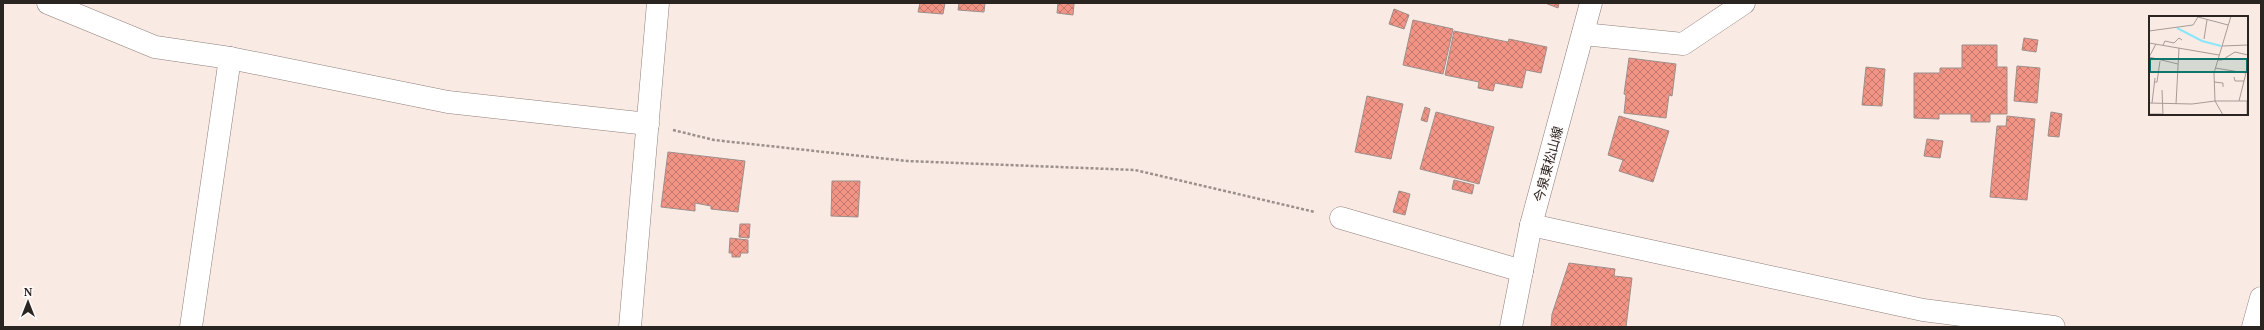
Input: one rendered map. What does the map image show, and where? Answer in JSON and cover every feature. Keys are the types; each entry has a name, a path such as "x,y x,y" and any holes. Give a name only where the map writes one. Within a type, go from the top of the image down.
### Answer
{"street":[{"path":"48,3 155,47 230,58 448,102 648,124"},
{"path":"630,327 658,3"},
{"name":"今泉東松山線","path":"1511,327 1532,225 1591,3"},
{"path":"1583,34 1683,44 1744,3"},
{"path":"191,327 230,58"},
{"path":"1341,218 1522,271"},
{"path":"1532,225 1923,310 2054,327"},
{"path":"2254,327 2261,298"}],"path":[{"path":"648,124 714,140 907,162 1135,170 1341,218"}],"building":[{"path":"920,3 945,3 943,14 918,12"},
{"path":"959,3 985,3 984,12 958,10"},
{"path":"1058,3 1074,4 1073,15 1057,13"},
{"path":"1545,3 1559,3 1558,8"},
{"path":"1394,9 1409,15 1404,29 1389,24"},
{"path":"1413,20 1453,29 1443,74 1403,65"},
{"path":"1454,31 1508,42 1509,39 1547,47 1541,73 1526,70 1522,88 1495,83 1493,91 1478,88 1479,82 1445,75"},
{"path":"2024,38 2038,40 2036,52 2022,50"},
{"path":"1962,45 1997,45 1997,67 2007,67 2007,114 1990,114 1990,122 1971,122 1971,114 1939,114 1939,119 1914,118 1914,73 1940,73 1940,68 1962,68"},
{"path":"1629,58 1676,64 1672,96 1669,95 1666,118 1624,113 1626,95 1624,94"},
{"path":"2017,66 2040,68 2037,103 2014,101"},
{"path":"1866,67 1885,69 1882,106 1862,105"},
{"path":"1367,96 1403,104 1391,159 1355,152"},
{"path":"1425,107 1430,109 1427,122 1421,120"},
{"path":"1436,112 1494,127 1479,184 1420,169"},
{"path":"2051,112 2062,114 2059,137 2048,136"},
{"path":"1619,116 1669,131 1653,182 1619,171 1623,160 1608,155"},
{"path":"2007,116 2035,119 2027,200 1990,197 1997,126 2006,126"},
{"path":"1927,139 1943,141 1940,158 1924,156"},
{"path":"668,152 745,161 738,212 711,209 711,206 695,203 695,211 661,207"},
{"path":"1454,180 1474,185 1472,194 1452,189"},
{"path":"832,181 860,181 858,217 831,216"},
{"path":"1399,191 1410,194 1405,215 1393,212"},
{"path":"740,224 750,224 749,238 739,237"},
{"path":"730,238 748,240 748,253 741,253 740,257 732,257 732,253 729,253"},
{"path":"1569,263 1615,269 1614,276 1632,278 1626,327 1551,327 1552,314"}]}
